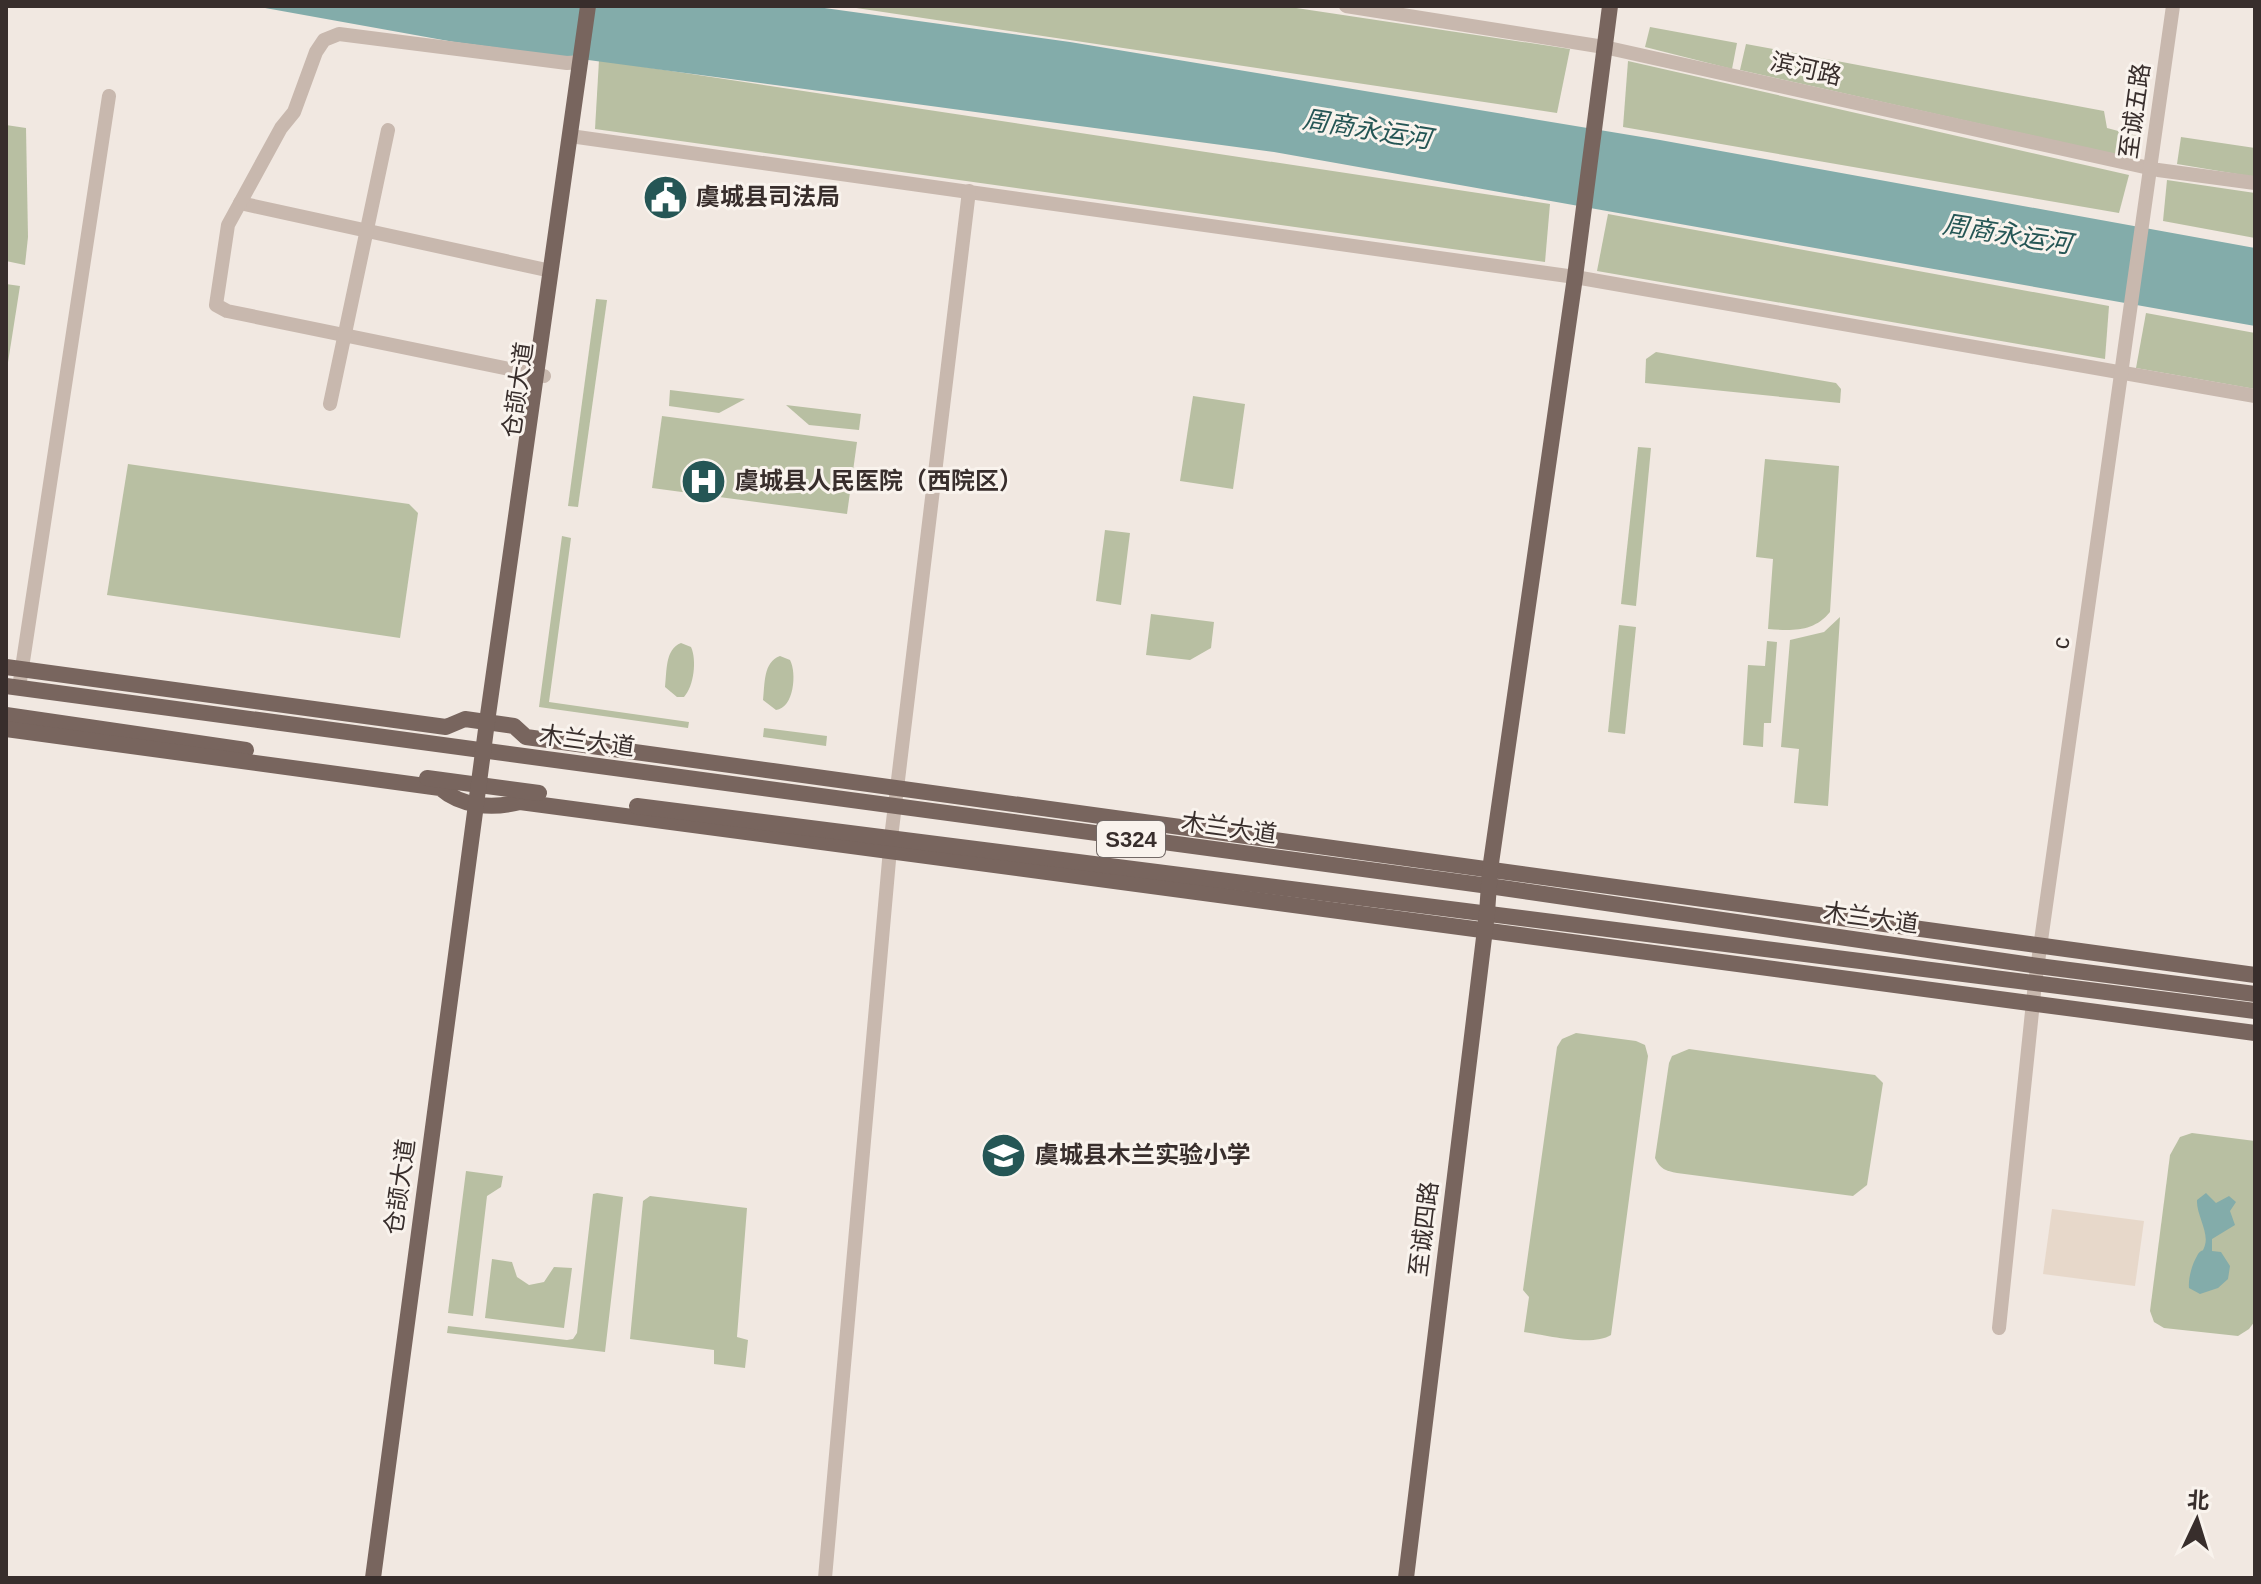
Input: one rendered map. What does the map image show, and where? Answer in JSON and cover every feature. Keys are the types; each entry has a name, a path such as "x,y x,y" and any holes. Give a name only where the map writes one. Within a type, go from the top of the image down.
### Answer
{"main road":[{"name":"仓颉大道","path":"373,1578 591,6"},
{"name":"至诚四路","path":"1406,1578 1490,878 1610,6"},
{"name":"仓颉大道","path":"540,375 551,271 573,136"},
{"path":"14,668 446,727 465,719 514,726 526,737 898,787 1490,878 1880,923 2041,948 2255,975"},
{"name":"木兰大道","path":"12,687 896,808 1490,878 2255,1011"},
{"name":"木兰大道","path":"6,715 890,844 2037,975 2255,994"},
{"path":"6,729 440,788 454,800 501,807 520,802 890,844 1485,931 2255,1033"},
{"name":"仓颉大道","path":"382,1578 480,804"}],"street":[{"name":"滨河路","path":"1346,6 1604,47 2149,168 2255,183"},
{"name":"至诚五路","path":"2129,308 2173,6"},
{"path":"540,375 227,311 216,305 228,225 281,128 294,112 316,52 324,40 339,34 567,63 584,62"},
{"path":"12,687 109,96"},
{"path":"330,404 388,130"},
{"path":"573,136 1575,277 2255,396"},
{"path":"825,1578 890,844 969,191"},
{"path":"240,203 551,271"},
{"name":"c","path":"1999,1328 2033,1003 2129,308"}],"green space":[{"path":"843,6 1283,6 1570,49 1557,113"},
{"path":"1650,27 1737,43 1732,69 1645,47"},
{"path":"1746,44 2104,111 2107,128 2137,136 2132,158 1740,70"},
{"path":"599,60 1550,204 1545,262 595,129"},
{"path":"1628,61 2129,175 2119,213 1623,127"},
{"path":"6,125 26,128 28,237 25,265 6,261"},
{"path":"2181,137 2255,148 2255,177 2177,164"},
{"path":"2167,180 2255,193 2255,238 2163,221"},
{"path":"1608,214 2109,306 2105,359 1597,271"},
{"path":"6,284 20,286 6,375"},
{"path":"596,299 607,300 578,507 568,506"},
{"path":"2146,313 2255,333 2255,389 2136,368"},
{"path":"1656,352 1836,383 1841,389 1840,403 1645,383 1646,359"},
{"path":"670,390 745,399 719,413 669,406"},
{"path":"1193,396 1245,404 1233,489 1180,481"},
{"path":"786,405 861,414 859,430 809,425"},
{"path":"662,416 857,442 847,514 652,488"},
{"path":"1638,447 1651,448 1636,606 1621,604"},
{"path":"1765,459 1839,466 1830,612 1824,619 1802,629 1768,629 1773,559 1756,557"},
{"path":"128,464 409,504 418,513 400,638 107,595"},
{"path":"1105,530 1130,533 1121,605 1096,601"},
{"path":"562,536 571,538 549,702 689,722 688,728 539,707"},
{"path":"1151,614 1214,622 1211,648 1190,660 1146,655"},
{"path":"1840,617 1828,806 1794,803 1799,749 1781,747 1790,640 1824,632"},
{"path":"1619,625 1636,627 1625,734 1608,732"},
{"path":"1767,641 1777,642 1771,723 1764,723 1763,747 1743,745 1748,665 1765,666"},
{"path":"681,643 691,647 694,666 687,692 684,697 677,697 665,687 669,655"},
{"path":"780,656 790,660 793,681 787,703 776,710 763,700 768,668"},
{"path":"764,728 827,736 826,746 763,737"},
{"path":"1576,1033 1636,1041 1645,1045 1648,1056 1611,1335 1592,1340 1524,1332 1529,1297 1523,1290 1557,1047 1562,1039"},
{"path":"1689,1049 1875,1075 1883,1083 1867,1185 1853,1196 1677,1173 1661,1167 1655,1158 1669,1063 1672,1056"},
{"path":"2192,1133 2255,1141 2255,1321 2238,1336 2164,1328 2154,1322 2150,1311 2170,1155 2180,1137"},
{"path":"466,1171 503,1176 501,1187 487,1196 473,1316 448,1313"},
{"path":"593,1194 623,1197 605,1352 447,1333 448,1326 573,1339 577,1333"},
{"path":"650,1196 747,1208 737,1337 748,1340 745,1368 714,1364 714,1350 630,1339 643,1201"},
{"path":"492,1259 512,1262 517,1277 529,1285 544,1282 554,1267 572,1268 564,1328 485,1318"}],"shaded area":[{"path":"2052,1209 2144,1221 2135,1286 2043,1274"}],"water":[{"name":"周商永运河","path":"254,6 810,6 1070,42 1660,140 2255,248 2255,326 1274,152 454,42"},
{"path":"2206,1193 2216,1203 2229,1196 2236,1202 2230,1211 2235,1225 2212,1239 2212,1251 2221,1252 2230,1266 2228,1279 2218,1288 2200,1294 2189,1288 2189,1284 2194,1263 2206,1240 2197,1200"}],"place":[{"name":"虞城县司法局","path":"665,197"},
{"name":"虞城县人民医院（西院区）","path":"704,481"},
{"name":"虞城县木兰实验小学","path":"1004,1155"}]}
